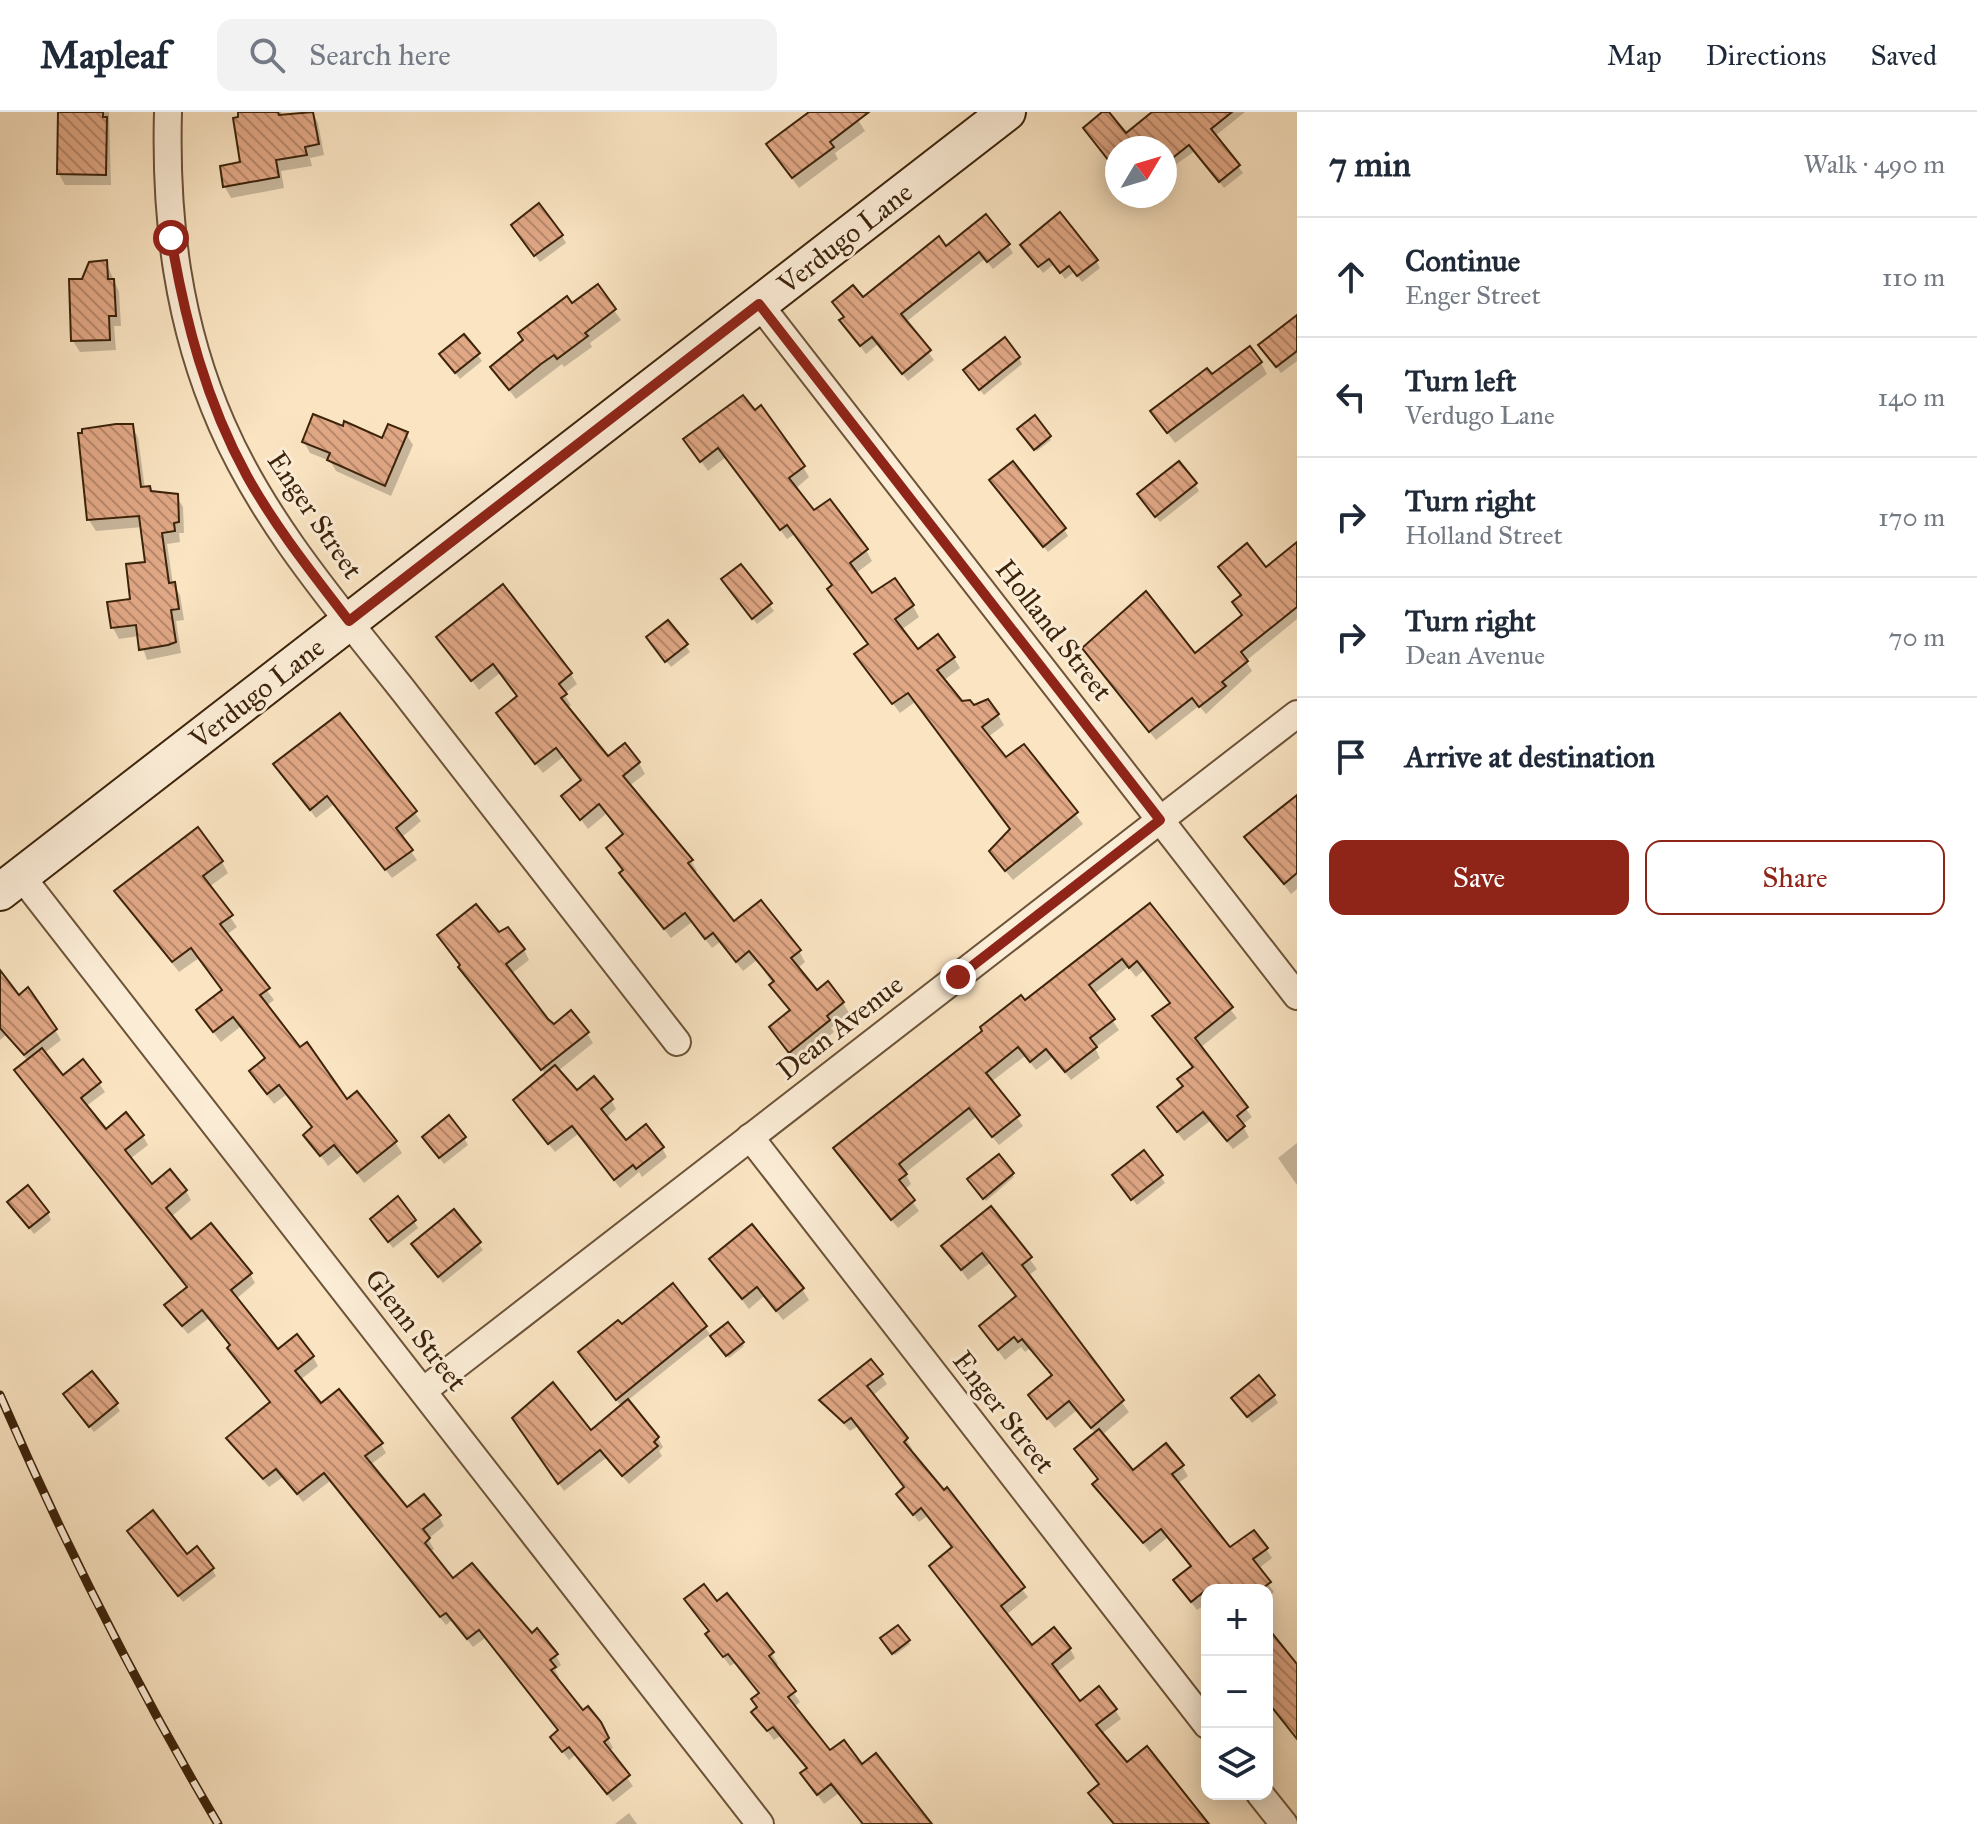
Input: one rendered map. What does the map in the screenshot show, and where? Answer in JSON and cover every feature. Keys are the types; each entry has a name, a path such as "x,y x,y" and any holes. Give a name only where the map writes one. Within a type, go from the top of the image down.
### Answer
{"street":[{"name":"Enger Street","path":"168,112 166,180 171,238 182,305 222,425 247,476 284,535 349,621 677,1042"},
{"name":"Verdugo Lane","path":"11,884 1007,112"},
{"name":"Holland Street","path":"759,304 1297,996"},
{"name":"Dean Avenue","path":"423,1391 1297,714"},
{"name":"Glenn Street","path":"11,884 423,1391 760,1824"},
{"name":"Enger Street","path":"750,1137 1201,1717"},
{"path":"1265,1800 1284,1824"}],"building":[{"path":"58,112 103,112 103,117 107,117 106,175 57,174"},
{"path":"238,112 278,112 279,115 313,112 319,144 305,147 307,155 276,160 279,177 223,187 220,166 240,162 233,118 238,117"},
{"path":"809,112 869,112 830,142 834,147 792,178 766,144"},
{"path":"1102,112 1109,112 1126,133 1152,112 1232,112 1211,129 1240,165 1219,182 1189,145 1177,154 1177,136 1105,136 1105,156 1083,128"},
{"path":"539,203 563,235 534,256 511,225"},
{"path":"1060,212 1098,260 1077,276 1069,266 1060,273 1049,259 1038,267 1020,245"},
{"path":"986,214 1010,244 987,262 979,252 901,314 931,350 902,374 872,337 860,346 839,320 844,317 832,302 853,285 863,297 939,236 946,246"},
{"path":"107,260 108,279 114,279 116,316 109,316 110,340 71,341 69,279 82,279 89,262"},
{"path":"598,284 616,309 585,333 588,336 557,359 554,355 509,390 490,367 523,340 518,333 567,296 572,303"},
{"path":"1297,315 1297,351 1276,367 1258,345"},
{"path":"464,334 480,353 455,373 439,354"},
{"path":"1005,337 1020,357 979,390 963,370"},
{"path":"1250,346 1262,362 1167,433 1150,411 1207,368 1212,374"},
{"path":"743,395 755,410 761,405 805,466 789,478 814,510 830,499 868,549 850,563 872,593 895,578 914,605 895,619 918,649 938,634 955,657 937,670 962,701 970,700 974,705 988,699 999,714 982,727 1006,757 1024,744 1078,812 1005,871 989,851 1010,829 908,693 892,704 854,654 868,644 827,589 832,585 787,525 780,530 718,448 700,462 683,439"},
{"path":"313,414 343,426 344,421 382,438 388,424 408,432 385,486 327,460 330,453 302,442"},
{"path":"1035,415 1051,436 1034,450 1017,429"},
{"path":"133,424 141,487 150,486 151,491 178,494 179,522 174,523 175,531 162,533 169,583 175,582 179,609 171,610 176,642 139,650 136,625 111,628 107,602 130,599 126,564 145,562 139,516 87,520 78,433 82,433 82,429"},
{"path":"1013,461 1066,528 1043,547 989,480"},
{"path":"1179,461 1197,483 1155,517 1137,494"},
{"path":"1297,542 1297,607 1241,652 1248,661 1222,682 1226,686 1199,707 1192,698 1149,732 1082,648 1146,591 1195,653 1242,615 1232,602 1241,595 1218,567 1247,543 1266,567"},
{"path":"741,564 772,603 752,619 721,579"},
{"path":"503,584 572,673 559,684 567,694 561,698 608,756 625,743 640,762 623,776 693,860 688,863 734,921 761,900 801,950 791,958 817,990 828,981 844,1002 827,1016 830,1020 789,1053 769,1027 790,1010 769,985 774,981 749,951 736,962 713,933 705,939 685,913 664,929 619,873 623,870 606,848 623,834 599,804 580,820 561,796 581,780 556,748 535,764 496,713 517,696 493,664 471,681 436,637"},
{"path":"668,620 688,644 665,662 646,637"},
{"path":"340,713 417,811 396,828 413,850 385,870 327,796 310,810 273,764"},
{"path":"1297,795 1297,873 1284,884 1244,837"},
{"path":"198,827 223,861 203,876 233,915 220,924 270,988 260,995 300,1047 307,1042 347,1099 357,1091 397,1141 357,1173 334,1145 320,1156 303,1135 312,1127 279,1085 267,1094 249,1071 265,1058 233,1017 213,1032 196,1010 222,990 191,948 172,962 114,891"},
{"path":"1150,903 1233,1007 1195,1038 1248,1107 1237,1116 1245,1126 1227,1141 1203,1112 1177,1132 1157,1107 1183,1086 1177,1079 1193,1067 1152,1016 1170,1003 1137,961 1129,968 1122,959 1089,985 1115,1019 1090,1038 1097,1047 1065,1072 1046,1049 1030,1062 1018,1047 986,1073 1020,1115 992,1137 969,1108 899,1164 907,1174 899,1180 915,1200 891,1220 833,1148 982,1031 980,1027 1021,995 1025,1000"},
{"path":"476,904 499,932 508,927 525,949 506,964 548,1019 554,1024 571,1010 589,1032 541,1070 458,967 460,965 437,935"},
{"path":"0,970 19,995 28,987 57,1029 24,1055 0,1028"},
{"path":"42,1048 63,1075 83,1059 101,1082 81,1098 106,1129 126,1112 144,1135 125,1150 152,1184 170,1169 187,1190 166,1208 191,1239 211,1223 252,1273 231,1290 278,1349 297,1334 314,1356 295,1371 321,1403 339,1389 383,1443 365,1456 407,1507 424,1494 441,1515 423,1529 430,1538 425,1543 453,1578 472,1563 532,1633 537,1628 558,1654 550,1660 556,1667 551,1670 583,1710 588,1706 601,1722 609,1738 604,1742 630,1775 607,1794 569,1747 562,1752 550,1737 558,1730 479,1630 467,1639 446,1613 440,1617 324,1473 297,1494 276,1469 263,1479 226,1438 270,1402 227,1348 230,1345 202,1310 182,1326 164,1305 187,1287 14,1070"},
{"path":"555,1065 577,1090 594,1076 613,1099 601,1109 626,1140 646,1124 664,1147 636,1169 633,1165 614,1180 572,1126 548,1144 513,1100"},
{"path":"449,1115 466,1137 439,1158 422,1137"},
{"path":"1144,1150 1163,1175 1131,1200 1112,1175"},
{"path":"999,1154 1014,1173 983,1199 967,1179"},
{"path":"28,1185 49,1212 29,1228 7,1202"},
{"path":"398,1196 416,1220 388,1242 370,1219"},
{"path":"991,1206 1032,1257 1022,1265 1124,1400 1091,1428 1069,1401 1047,1419 1028,1395 1052,1375 1022,1339 1018,1342 1014,1337 998,1350 979,1326 1016,1296 982,1253 961,1270 941,1246"},
{"path":"454,1209 481,1242 438,1277 411,1244"},
{"path":"752,1224 804,1288 776,1311 757,1287 742,1299 709,1259"},
{"path":"673,1283 707,1326 616,1400 578,1352 618,1320 622,1324"},
{"path":"728,1322 744,1342 726,1356 710,1336"},
{"path":"871,1359 883,1374 867,1386 908,1438 904,1442 944,1490 947,1487 1025,1587 1001,1606 1032,1645 1054,1627 1071,1648 1052,1664 1080,1701 1099,1686 1117,1709 1096,1725 1127,1762 1147,1746 1209,1824 1114,1824 1088,1793 1099,1784 929,1566 952,1547 921,1508 913,1515 896,1494 904,1487 851,1418 844,1423 819,1400"},
{"path":"92,1371 118,1403 89,1427 63,1394"},
{"path":"1259,1375 1275,1395 1247,1417 1231,1398"},
{"path":"553,1382 591,1430 628,1399 659,1437 654,1442 658,1446 622,1476 600,1450 558,1484 512,1418"},
{"path":"1099,1429 1133,1470 1166,1443 1184,1465 1172,1474 1230,1547 1254,1530 1268,1548 1253,1559 1271,1582 1201,1584 1201,1594 1191,1602 1173,1580 1191,1566 1161,1529 1143,1543 1092,1484 1098,1479 1074,1449"},
{"path":"153,1510 187,1554 197,1546 214,1568 178,1596 127,1531"},
{"path":"704,1584 717,1601 727,1593 774,1652 769,1656 796,1691 788,1697 830,1750 844,1740 862,1764 876,1753 932,1824 863,1824 831,1784 817,1795 800,1773 807,1768 773,1727 767,1731 751,1712 757,1707 751,1699 759,1693 728,1654 723,1657 705,1634 709,1631 684,1599"},
{"path":"898,1625 910,1640 892,1654 880,1638"},
{"path":"1273,1634 1297,1664 1297,1739 1273,1709"}],"railway":[{"path":"0,1395 102,1613 218,1824"}],"route":[{"path":"171,238 182,305 222,425 247,476 284,535 349,621 759,304 1160,820 958,977"}]}
